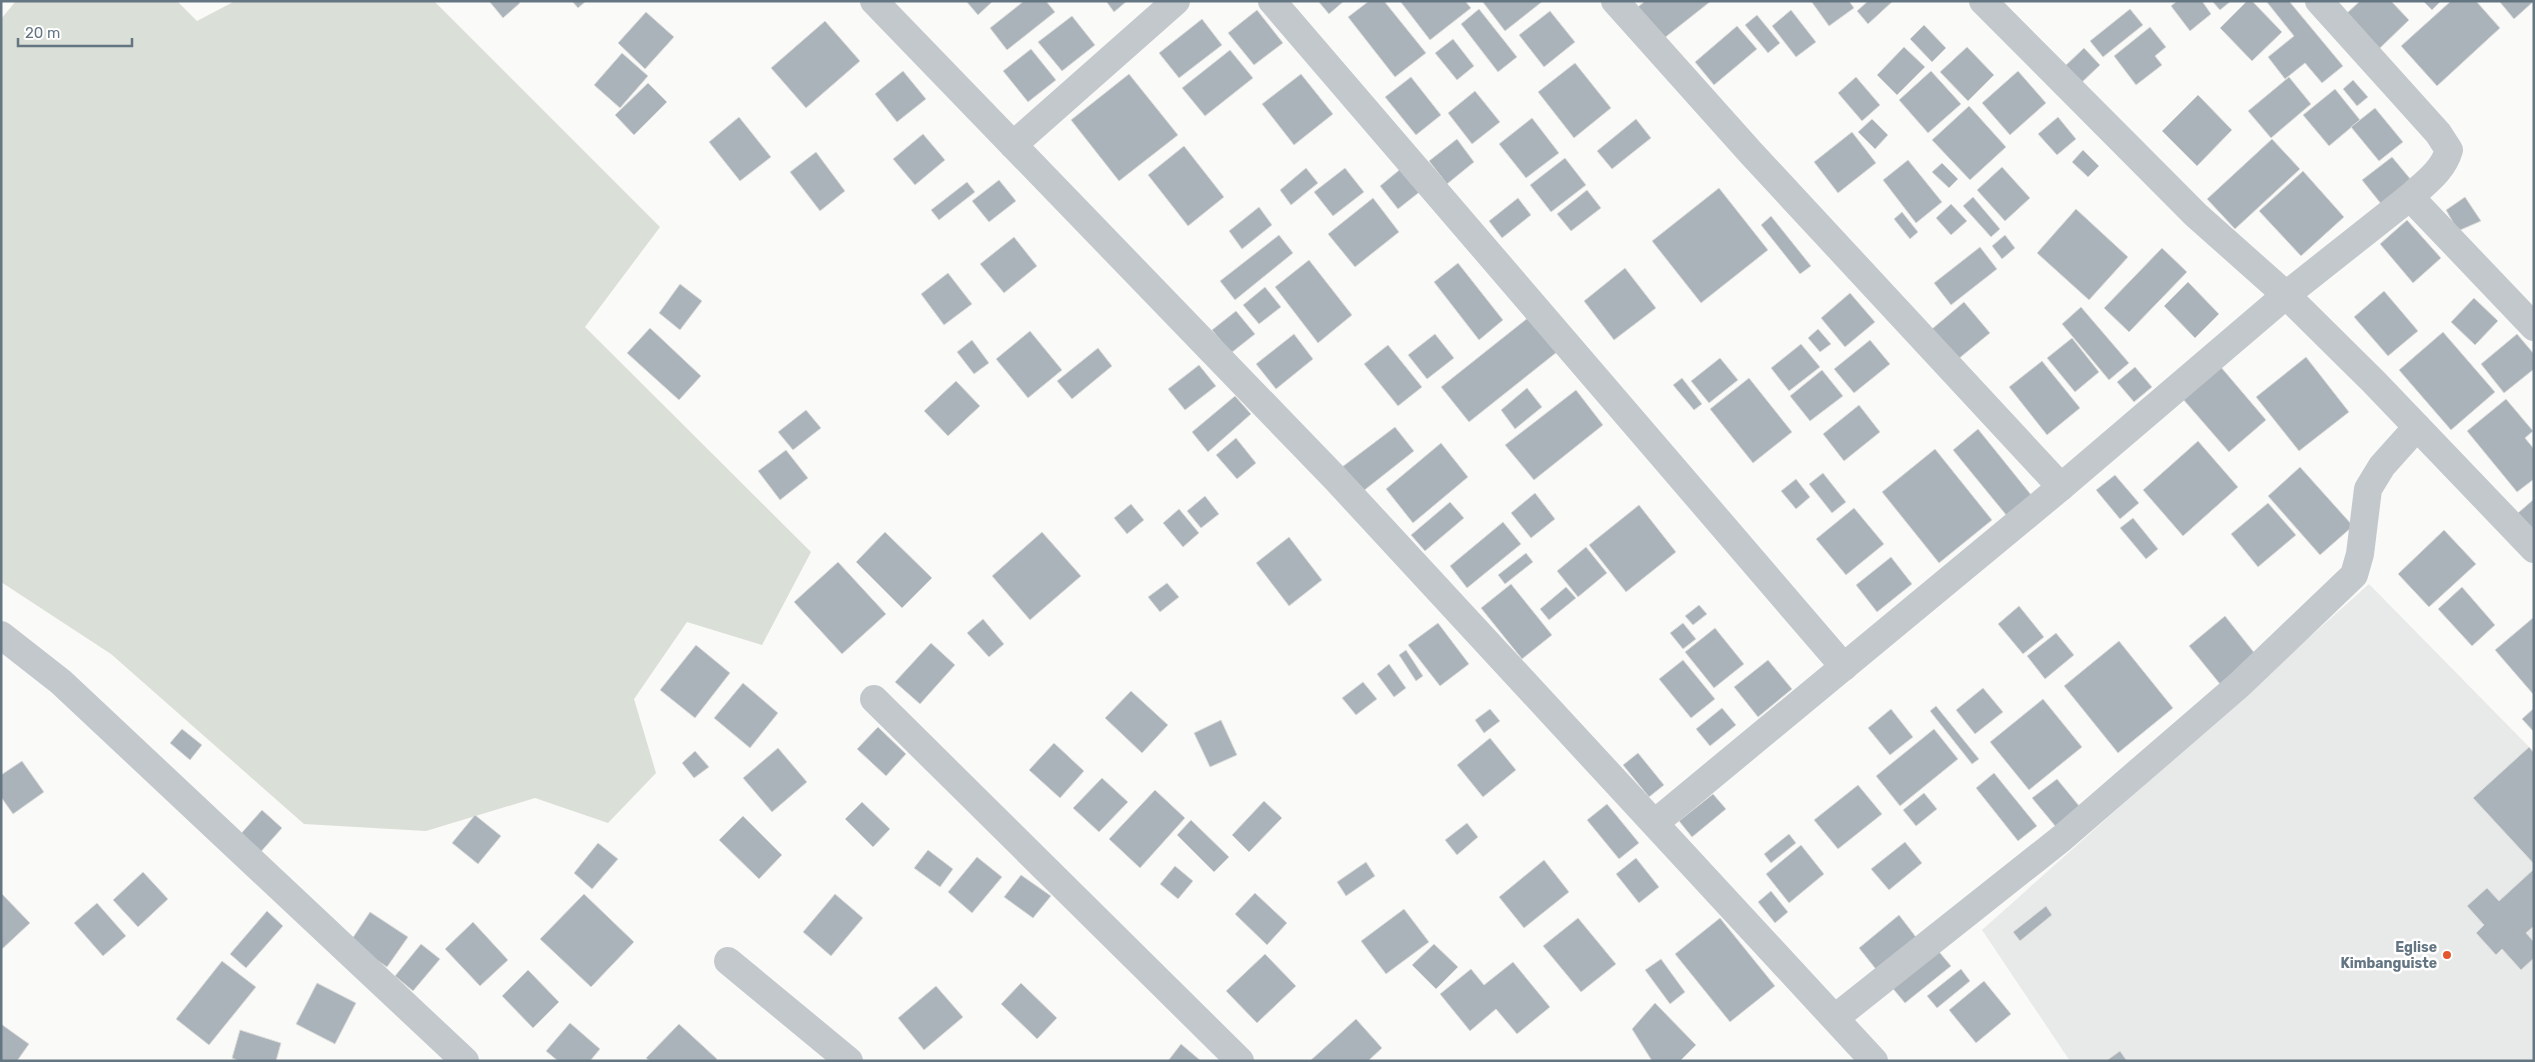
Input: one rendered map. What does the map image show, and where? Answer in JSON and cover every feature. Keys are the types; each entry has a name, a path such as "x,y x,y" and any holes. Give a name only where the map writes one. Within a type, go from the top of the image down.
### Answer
{"street":[{"path":"874,1 1335,478 1656,822 1874,1061"},
{"path":"1013,145 1176,1"},
{"path":"1272,1 1844,666"},
{"path":"1615,1 1751,152 2061,487"},
{"path":"1983,1 2196,215 2286,295 2417,427 2534,549"},
{"path":"1656,822 2061,487 2286,295 2410,197 2446,162 2449,150 2438,133 2319,1"},
{"path":"2410,197 2534,327"},
{"path":"1835,1018 2062,838 2239,685 2354,575 2360,554 2362,522 2368,489 2382,466 2417,427"},
{"path":"1,635 61,682 464,1061"},
{"path":"874,699 1240,1061"},
{"path":"728,961 849,1061"}],"shaded area":[{"path":"16,1 177,1 197,21 235,1 434,1 660,227 585,327 811,552 762,645 687,622 634,699 656,773 608,823 535,798 426,831 304,824 111,654 1,582 1,19"},
{"path":"2369,584 2534,752 2534,1061 2070,1061 1982,930"}],"building":[{"path":"489,1 518,1 520,3 503,18"},
{"path":"572,1 586,1 578,8"},
{"path":"966,1 993,1 978,15"},
{"path":"1024,1 1046,1 1055,12 1007,50 990,28"},
{"path":"1106,1 1127,1 1114,12"},
{"path":"1318,1 1344,1 1329,14"},
{"path":"1369,1 1384,1 1426,53 1395,77 1348,17"},
{"path":"1400,1 1465,1 1471,8 1430,40"},
{"path":"1482,1 1543,1 1505,31"},
{"path":"1645,1 1711,1 1663,39 1638,7"},
{"path":"1811,1 1849,1 1854,8 1829,26"},
{"path":"1868,1 1893,1 1868,24 1857,11"},
{"path":"2177,1 2202,1 2211,14 2190,31 2171,6"},
{"path":"2212,1 2231,1 2220,10"},
{"path":"2247,1 2252,1 2282,32 2252,61 2220,28"},
{"path":"2266,1 2289,1 2343,66 2322,83 2305,63 2285,79 2268,57 2294,36"},
{"path":"2360,1 2391,1 2409,20 2379,49 2346,14"},
{"path":"2423,1 2441,1 2432,10"},
{"path":"2451,1 2476,1 2500,28 2437,86 2401,46"},
{"path":"2499,1 2534,1 2514,19"},
{"path":"1479,9 1517,57 1498,72 1461,24"},
{"path":"2130,9 2143,25 2103,57 2090,41"},
{"path":"1257,10 1283,43 1254,65 1228,33"},
{"path":"1791,10 1816,42 1796,57 1772,26"},
{"path":"1550,11 1575,42 1544,67 1519,35"},
{"path":"646,12 674,37 645,69 618,43"},
{"path":"1757,15 1780,43 1768,53 1745,25"},
{"path":"1072,16 1095,45 1062,71 1038,42"},
{"path":"1202,19 1222,45 1179,78 1159,53"},
{"path":"825,21 860,61 806,108 771,68"},
{"path":"1924,25 1946,48 1932,62 1910,39"},
{"path":"1737,26 1757,49 1714,85 1695,62"},
{"path":"2150,27 2166,47 2155,56 2162,65 2136,85 2114,56"},
{"path":"1453,39 1474,66 1457,80 1435,53"},
{"path":"1904,47 1925,67 1897,95 1877,75"},
{"path":"1967,47 1994,75 1968,101 1940,72"},
{"path":"2084,48 2100,65 2079,85 2063,68"},
{"path":"1031,49 1056,80 1028,102 1003,71"},
{"path":"1230,50 1253,78 1205,116 1182,88"},
{"path":"622,53 648,76 620,108 594,85"},
{"path":"1575,63 1611,108 1574,138 1538,92"},
{"path":"903,71 926,99 897,122 875,94"},
{"path":"1931,71 1961,104 1928,133 1899,100"},
{"path":"2018,71 2046,103 2010,135 1982,103"},
{"path":"1129,74 1178,135 1119,181 1071,120"},
{"path":"1301,74 1333,114 1294,145 1262,104"},
{"path":"1411,77 1441,115 1416,135 1385,97"},
{"path":"1856,77 1880,105 1862,121 1838,93"},
{"path":"2289,77 2311,104 2271,138 2248,111"},
{"path":"2353,80 2368,97 2357,106 2343,89"},
{"path":"648,83 667,102 634,135 615,115"},
{"path":"2335,89 2360,120 2329,146 2303,115"},
{"path":"1475,91 1500,122 1472,144 1448,113"},
{"path":"2198,95 2232,130 2197,166 2162,131"},
{"path":"1969,106 2006,147 1970,180 1932,140"},
{"path":"2375,108 2403,142 2379,161 2351,127"},
{"path":"739,117 771,157 740,181 709,142"},
{"path":"2058,117 2076,139 2057,155 2038,134"},
{"path":"1532,118 1559,153 1526,178 1499,144"},
{"path":"1636,119 1651,138 1612,169 1597,151"},
{"path":"1872,119 1888,135 1875,149 1858,132"},
{"path":"1852,132 1876,163 1838,193 1814,162"},
{"path":"923,134 945,160 915,185 893,159"},
{"path":"1457,139 1474,162 1447,184 1429,161"},
{"path":"2272,139 2300,169 2235,229 2207,199"},
{"path":"1184,146 1224,197 1188,226 1148,175"},
{"path":"2083,150 2099,166 2088,177 2072,162"},
{"path":"816,152 845,191 820,211 790,172"},
{"path":"2392,157 2412,181 2382,205 2362,180"},
{"path":"1565,158 1586,185 1551,212 1530,185"},
{"path":"1908,160 1942,202 1916,223 1883,180"},
{"path":"1942,163 1958,179 1949,188 1932,172"},
{"path":"1403,167 1422,190 1398,209 1380,186"},
{"path":"2002,167 2030,198 2005,221 1977,190"},
{"path":"1306,168 1318,183 1291,205 1280,190"},
{"path":"1345,168 1364,192 1333,216 1314,192"},
{"path":"2303,171 2344,217 2301,256 2259,211"},
{"path":"999,180 1016,201 989,222 972,201"},
{"path":"967,182 975,192 939,220 931,210"},
{"path":"1719,188 1768,250 1701,303 1652,241"},
{"path":"1587,190 1601,208 1571,231 1557,214"},
{"path":"1973,197 2000,229 1991,237 1963,206"},
{"path":"2465,197 2481,221 2458,231 2446,210"},
{"path":"1373,198 1399,232 1355,267 1328,234"},
{"path":"1518,198 1531,215 1502,238 1489,221"},
{"path":"1951,204 1967,221 1951,235 1936,218"},
{"path":"1259,207 1272,225 1242,249 1229,231"},
{"path":"2076,209 2128,257 2089,300 2037,253"},
{"path":"1902,212 1918,232 1910,239 1894,219"},
{"path":"1771,216 1811,266 1800,274 1761,225"},
{"path":"2407,220 2441,258 2413,283 2380,244"},
{"path":"1279,235 1293,253 1235,300 1220,281"},
{"path":"2005,235 2015,248 2002,259 1992,246"},
{"path":"1014,237 1037,266 1004,293 980,264"},
{"path":"1980,247 1997,269 1951,305 1934,283"},
{"path":"2162,248 2187,272 2129,332 2104,308"},
{"path":"1309,260 1352,315 1318,343 1275,287"},
{"path":"1458,263 1503,320 1479,340 1434,282"},
{"path":"1625,268 1656,308 1614,340 1584,301"},
{"path":"948,273 972,304 944,325 921,294"},
{"path":"2188,282 2219,314 2195,338 2164,306"},
{"path":"680,284 702,301 680,330 659,313"},
{"path":"1265,287 1281,307 1259,324 1243,305"},
{"path":"2384,291 2418,331 2388,356 2354,317"},
{"path":"1850,293 1875,322 1845,347 1821,318"},
{"path":"2474,298 2498,321 2475,345 2451,322"},
{"path":"1964,302 1990,333 1957,360 1932,329"},
{"path":"2081,307 2129,363 2109,380 2062,324"},
{"path":"1236,311 1255,334 1231,353 1212,330"},
{"path":"1529,317 1557,352 1469,422 1441,387"},
{"path":"650,328 701,376 679,400 627,353"},
{"path":"1818,329 1831,344 1820,352 1808,338"},
{"path":"1030,331 1062,370 1028,398 996,359"},
{"path":"2443,332 2495,392 2451,430 2399,370"},
{"path":"1294,334 1313,359 1276,389 1256,364"},
{"path":"1435,334 1454,358 1427,379 1408,355"},
{"path":"2517,334 2534,354 2534,369 2504,393 2481,364"},
{"path":"2072,338 2099,372 2075,392 2047,358"},
{"path":"972,340 989,363 974,374 957,352"},
{"path":"1870,340 1890,364 1854,393 1834,369"},
{"path":"1801,344 1820,367 1789,391 1771,368"},
{"path":"1388,345 1422,387 1398,406 1364,364"},
{"path":"1098,348 1112,366 1072,399 1057,381"},
{"path":"2306,357 2349,412 2299,451 2256,397"},
{"path":"1720,358 1738,380 1709,403 1691,381"},
{"path":"2042,361 2080,408 2047,435 2009,387"},
{"path":"1199,365 1216,386 1185,410 1168,389"},
{"path":"2220,366 2266,420 2229,452 2182,398"},
{"path":"2135,367 2152,387 2134,402 2117,382"},
{"path":"1822,370 1843,396 1810,421 1790,396"},
{"path":"1682,378 1702,404 1694,410 1673,385"},
{"path":"1749,378 1792,432 1753,463 1710,409"},
{"path":"956,381 980,406 948,436 924,411"},
{"path":"1527,388 1542,407 1515,429 1501,410"},
{"path":"1576,390 1603,425 1534,480 1505,445"},
{"path":"1235,396 1251,414 1208,452 1192,432"},
{"path":"2506,399 2533,431 2525,438 2534,449 2534,479 2517,492 2467,431"},
{"path":"1859,405 1880,432 1844,461 1823,434"},
{"path":"806,410 821,428 793,450 778,432"},
{"path":"1395,427 1414,451 1362,492 1342,467"},
{"path":"1978,429 2032,496 2007,516 1953,450"},
{"path":"1236,438 1256,463 1237,479 1216,455"},
{"path":"2198,441 2238,487 2183,536 2143,490"},
{"path":"1441,443 1468,477 1413,523 1386,489"},
{"path":"1935,449 1992,520 1939,563 1882,492"},
{"path":"786,450 808,478 780,500 758,471"},
{"path":"2300,467 2353,526 2320,555 2268,496"},
{"path":"1823,473 1846,502 1832,513 1809,484"},
{"path":"2115,475 2139,503 2120,519 2096,490"},
{"path":"1796,479 1810,497 1796,509 1781,491"},
{"path":"1535,493 1555,519 1531,538 1511,513"},
{"path":"1205,496 1219,514 1201,528 1187,511"},
{"path":"2534,499 2534,532 2518,513"},
{"path":"1450,502 1464,518 1425,551 1411,535"},
{"path":"2268,503 2296,535 2258,567 2231,534"},
{"path":"1131,504 1144,520 1127,534 1114,518"},
{"path":"1639,505 1676,552 1626,592 1589,545"},
{"path":"1854,508 1884,544 1846,575 1816,539"},
{"path":"1179,509 1199,533 1183,547 1163,523"},
{"path":"2133,518 2158,549 2146,559 2120,528"},
{"path":"1503,522 1521,544 1467,588 1450,566"},
{"path":"2444,530 2476,564 2429,607 2398,574"},
{"path":"885,532 932,578 902,608 856,562"},
{"path":"1042,532 1081,576 1030,620 992,576"},
{"path":"1289,537 1322,580 1289,606 1256,563"},
{"path":"1586,547 1607,573 1578,597 1557,571"},
{"path":"1526,553 1533,562 1505,584 1498,575"},
{"path":"1891,557 1912,584 1877,612 1856,585"},
{"path":"838,562 886,614 842,654 794,602"},
{"path":"1167,583 1179,597 1160,612 1148,597"},
{"path":"1511,584 1552,635 1522,659 1481,608"},
{"path":"1566,587 1576,598 1549,620 1540,609"},
{"path":"2462,587 2495,625 2472,646 2438,609"},
{"path":"1699,605 1707,614 1693,625 1685,616"},
{"path":"2019,606 2044,637 2023,654 1998,624"},
{"path":"2225,616 2256,655 2220,684 2189,646"},
{"path":"2534,617 2534,694 2533,694 2495,650"},
{"path":"983,619 1004,644 989,657 967,633"},
{"path":"1438,623 1469,664 1440,686 1408,645"},
{"path":"1683,623 1696,639 1683,649 1670,633"},
{"path":"1715,628 1744,664 1714,688 1685,652"},
{"path":"2056,633 2074,655 2045,679 2027,656"},
{"path":"2119,641 2173,708 2118,753 2064,686"},
{"path":"931,643 955,665 920,704 895,682"},
{"path":"696,645 730,673 695,718 660,690"},
{"path":"1406,650 1423,676 1416,681 1399,655"},
{"path":"1683,660 1715,699 1691,718 1659,679"},
{"path":"1768,660 1792,689 1758,717 1734,687"},
{"path":"1389,664 1406,688 1394,697 1377,674"},
{"path":"1363,682 1377,699 1356,715 1342,698"},
{"path":"743,683 778,713 750,748 714,718"},
{"path":"1983,688 2003,712 1975,734 1956,710"},
{"path":"1131,691 1168,725 1142,753 1105,718"},
{"path":"2043,699 2082,747 2029,790 1990,742"},
{"path":"1936,706 1979,759 1972,764 1930,711"},
{"path":"1722,708 1736,725 1710,746 1696,729"},
{"path":"2534,708 2534,732 2522,719"},
{"path":"1490,709 1500,721 1484,733 1475,720"},
{"path":"1891,709 1913,737 1890,755 1868,728"},
{"path":"1221,720 1237,755 1210,767 1194,733"},
{"path":"878,727 906,754 886,776 857,749"},
{"path":"182,729 202,745 190,760 170,743"},
{"path":"1934,729 1958,759 1900,806 1876,776"},
{"path":"1490,738 1516,770 1483,797 1457,765"},
{"path":"1054,743 1084,771 1060,798 1029,770"},
{"path":"2529,747 2534,753 2534,864 2473,798"},
{"path":"778,748 807,782 772,812 743,778"},
{"path":"695,751 709,767 694,778 682,763"},
{"path":"1638,753 1664,785 1649,797 1623,765"},
{"path":"22,761 44,792 13,814 1,797 1,775"},
{"path":"1994,773 2037,826 2018,841 1976,788"},
{"path":"1102,778 1128,802 1099,832 1073,808"},
{"path":"2057,779 2080,807 2056,827 2032,798"},
{"path":"1858,785 1882,814 1838,849 1814,820"},
{"path":"1155,790 1185,818 1140,868 1109,839"},
{"path":"1924,793 1937,809 1916,826 1903,810"},
{"path":"1713,794 1726,809 1692,837 1679,821"},
{"path":"1264,801 1282,818 1249,852 1232,835"},
{"path":"862,802 890,829 873,847 845,819"},
{"path":"1607,804 1639,843 1619,859 1587,820"},
{"path":"262,810 282,828 258,855 238,837"},
{"path":"475,815 501,836 478,864 452,843"},
{"path":"743,816 782,855 759,879 719,840"},
{"path":"1191,820 1229,857 1214,872 1177,835"},
{"path":"1467,823 1478,837 1457,855 1445,840"},
{"path":"1789,834 1796,843 1771,863 1764,854"},
{"path":"1905,842 1922,863 1889,890 1871,869"},
{"path":"598,843 618,859 592,889 574,873"},
{"path":"1801,845 1824,874 1789,903 1766,874"},
{"path":"928,850 953,869 940,887 914,868"},
{"path":"977,857 1002,877 972,913 948,892"},
{"path":"1636,858 1659,887 1639,903 1616,874"},
{"path":"1544,860 1569,892 1524,928 1499,897"},
{"path":"1366,862 1375,876 1346,896 1337,882"},
{"path":"1175,866 1193,881 1178,899 1160,884"},
{"path":"2534,869 2534,926 2526,933 2534,942 2534,958 2521,970 2502,949 2496,955 2476,933 2484,925 2467,906 2487,888 2499,901"},
{"path":"143,872 168,899 138,927 113,900"},
{"path":"1021,875 1051,896 1033,918 1004,897"},
{"path":"1771,891 1788,912 1775,923 1758,902"},
{"path":"1,893 30,923 1,950"},
{"path":"1255,893 1287,923 1267,945 1235,914"},
{"path":"584,894 634,942 591,987 540,939"},
{"path":"835,894 863,918 831,956 803,932"},
{"path":"97,903 126,936 103,956 74,923"},
{"path":"2046,906 2052,915 2020,941 2013,932"},
{"path":"1404,909 1429,942 1386,974 1361,941"},
{"path":"267,911 283,926 246,968 230,954"},
{"path":"370,912 408,937 387,967 350,942"},
{"path":"1899,915 1919,941 1879,973 1859,948"},
{"path":"1578,918 1616,964 1581,992 1543,946"},
{"path":"1720,918 1775,986 1730,1022 1675,954"},
{"path":"473,922 508,960 480,986 445,949"},
{"path":"421,944 440,959 413,991 395,976"},
{"path":"1434,944 1458,967 1436,989 1412,965"},
{"path":"1935,947 1951,966 1905,1003 1889,984"},
{"path":"1265,954 1296,986 1257,1023 1226,991"},
{"path":"1661,959 1685,992 1670,1004 1645,970"},
{"path":"222,961 256,987 209,1045 176,1019"},
{"path":"1513,962 1550,1007 1517,1034 1496,1009 1470,1031 1440,994 1471,969 1484,985"},
{"path":"1961,969 1970,981 1937,1008 1927,996"},
{"path":"528,970 559,1002 533,1028 502,996"},
{"path":"1984,981 2011,1014 1976,1043 1949,1010"},
{"path":"317,983 356,1003 335,1044 296,1024"},
{"path":"1021,983 1057,1018 1037,1039 1001,1004"},
{"path":"936,986 963,1017 924,1050 898,1018"},
{"path":"1655,1003 1696,1045 1680,1061 1652,1061 1632,1029"},
{"path":"1356,1019 1382,1048 1368,1061 1310,1061"},
{"path":"570,1023 600,1049 590,1061 558,1061 546,1051"},
{"path":"1,1024 29,1044 17,1061 1,1061"},
{"path":"679,1024 717,1059 715,1061 650,1061 646,1058"},
{"path":"240,1030 281,1043 276,1061 239,1061 232,1058"},
{"path":"1181,1044 1201,1061 1168,1061"},
{"path":"2120,1051 2127,1061 2106,1061"}],"place":[{"name":"Eglise Kimbanguiste","path":"2447,955"}]}
